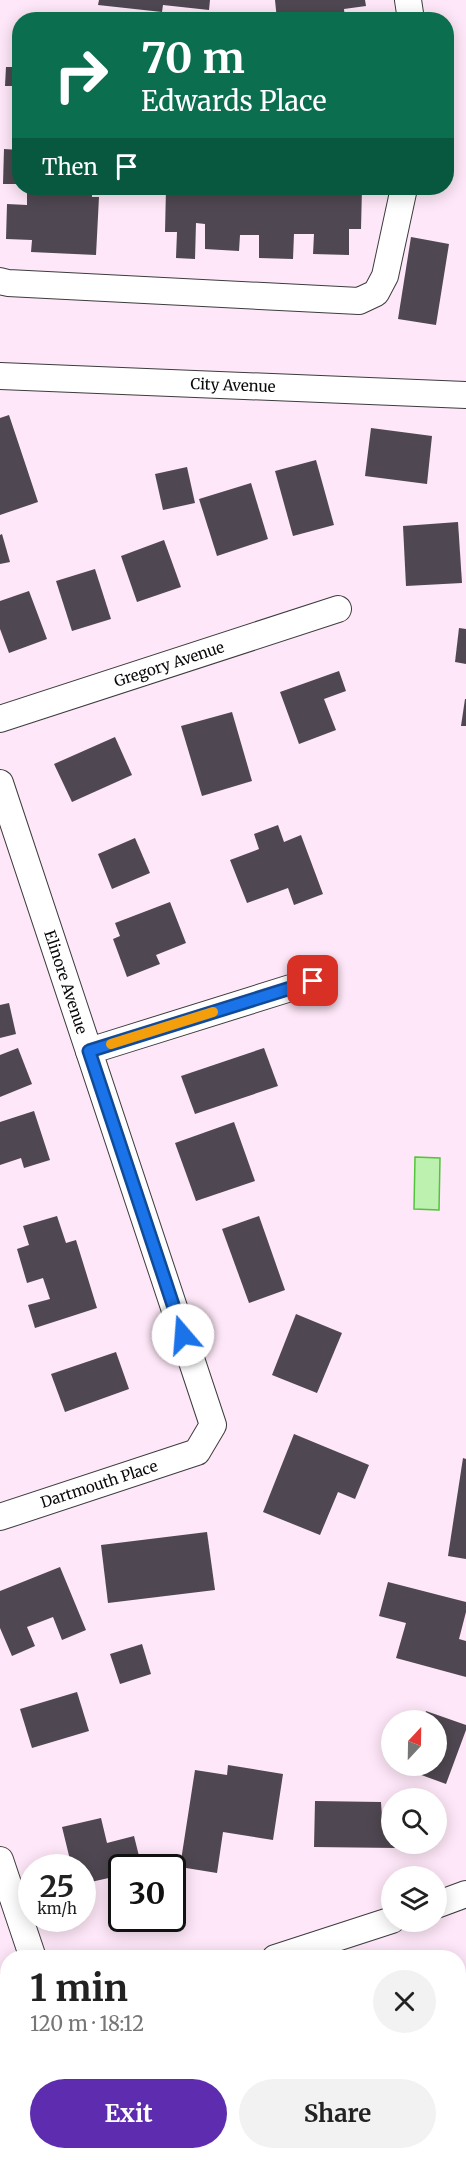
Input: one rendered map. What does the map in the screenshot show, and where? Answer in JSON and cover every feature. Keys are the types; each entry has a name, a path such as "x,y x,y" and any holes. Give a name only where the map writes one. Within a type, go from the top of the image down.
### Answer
{"street":[{"path":"0,281 359,301 376,293 385,276 402,195"},
{"name":"City Avenue","path":"0,376 466,395"},
{"name":"Gregory Avenue","path":"0,719 338,609"},
{"name":"Elinore Avenue","path":"0,783 213,1425 197,1452"},
{"path":"89,1051 313,981"},
{"name":"Dartmouth Place","path":"0,1517 197,1452"},
{"path":"0,1860 30,1950"},
{"path":"447,1901 466,1894"},
{"path":"299,1950 381,1924"}],"shaded area":[{"path":"415,1157 440,1158 439,1210 414,1209"}],"building":[{"path":"99,0 210,0 209,10 163,5 162,12 98,5"},
{"path":"275,0 365,0 366,6 344,9 344,12 276,12"},
{"path":"6,67 12,67 12,86 5,86"},
{"path":"4,149 12,150 12,184 3,184"},
{"path":"27,195 92,195 92,197 99,197 96,255 31,252 32,240 6,239 7,204 27,205"},
{"path":"166,195 362,195 361,229 349,229 349,255 313,254 314,234 294,234 293,259 259,258 259,235 240,235 239,251 205,249 205,224 196,223 195,259 176,258 177,232 165,232"},
{"path":"411,237 449,244 436,325 398,319"},
{"path":"9,415 38,502 0,515 0,418"},
{"path":"371,428 432,436 427,484 365,476"},
{"path":"316,460 334,525 293,536 275,471"},
{"path":"187,467 195,503 163,510 155,474"},
{"path":"251,483 268,539 217,556 199,499"},
{"path":"458,522 462,583 406,586 403,526"},
{"path":"2,534 10,562 0,564 0,535"},
{"path":"164,540 181,587 137,602 121,556"},
{"path":"95,569 111,619 72,631 56,581"},
{"path":"29,591 47,639 9,653 0,629 0,601"},
{"path":"459,628 466,629 466,664 455,662"},
{"path":"339,671 346,691 324,699 336,730 299,744 280,692"},
{"path":"465,699 466,726 461,726"},
{"path":"232,712 252,781 202,796 181,726"},
{"path":"115,737 132,775 72,802 54,764"},
{"path":"278,825 284,842 301,835 323,894 294,905 288,888 247,903 230,860 259,849 254,834"},
{"path":"135,838 150,873 112,889 98,854"},
{"path":"170,902 186,943 156,955 160,964 127,977 113,939 120,936 115,923"},
{"path":"9,1003 16,1034 0,1038 0,1005"},
{"path":"18,1048 32,1084 0,1097 0,1055"},
{"path":"264,1048 278,1086 195,1114 181,1076"},
{"path":"34,1111 50,1160 24,1168 21,1158 0,1165 0,1122"},
{"path":"234,1122 255,1181 196,1201 175,1143"},
{"path":"57,1216 66,1243 76,1240 97,1308 35,1328 28,1305 50,1299 43,1278 27,1283 17,1249 29,1245 23,1226"},
{"path":"259,1216 285,1290 249,1303 222,1229"},
{"path":"296,1314 342,1333 317,1393 272,1375"},
{"path":"116,1352 129,1389 65,1412 51,1374"},
{"path":"294,1434 369,1465 355,1499 338,1492 320,1535 263,1512"},
{"path":"463,1458 466,1459 466,1559 448,1556"},
{"path":"207,1532 215,1590 108,1603 101,1545"},
{"path":"60,1567 86,1630 62,1640 53,1617 27,1627 35,1646 12,1656 0,1628 0,1591"},
{"path":"388,1582 466,1602 466,1612 459,1639 466,1641 466,1677 396,1658 406,1623 379,1616"},
{"path":"142,1644 151,1674 120,1684 110,1654"},
{"path":"77,1692 89,1731 32,1748 20,1709"},
{"path":"447,1718 466,1725 466,1730 446,1784 424,1776 447,1776"},
{"path":"228,1765 283,1774 273,1840 223,1832 217,1873 186,1868 186,1854 182,1854 195,1770 227,1775"},
{"path":"315,1801 381,1802 381,1848 314,1847"},
{"path":"101,1818 107,1843 134,1836 138,1854 108,1854 108,1878 96,1881 96,1854 69,1854 62,1827"}],"slow traffic":[{"path":"111,1044 213,1012"}],"route":[{"path":"183,1335 89,1051 313,981"}]}
